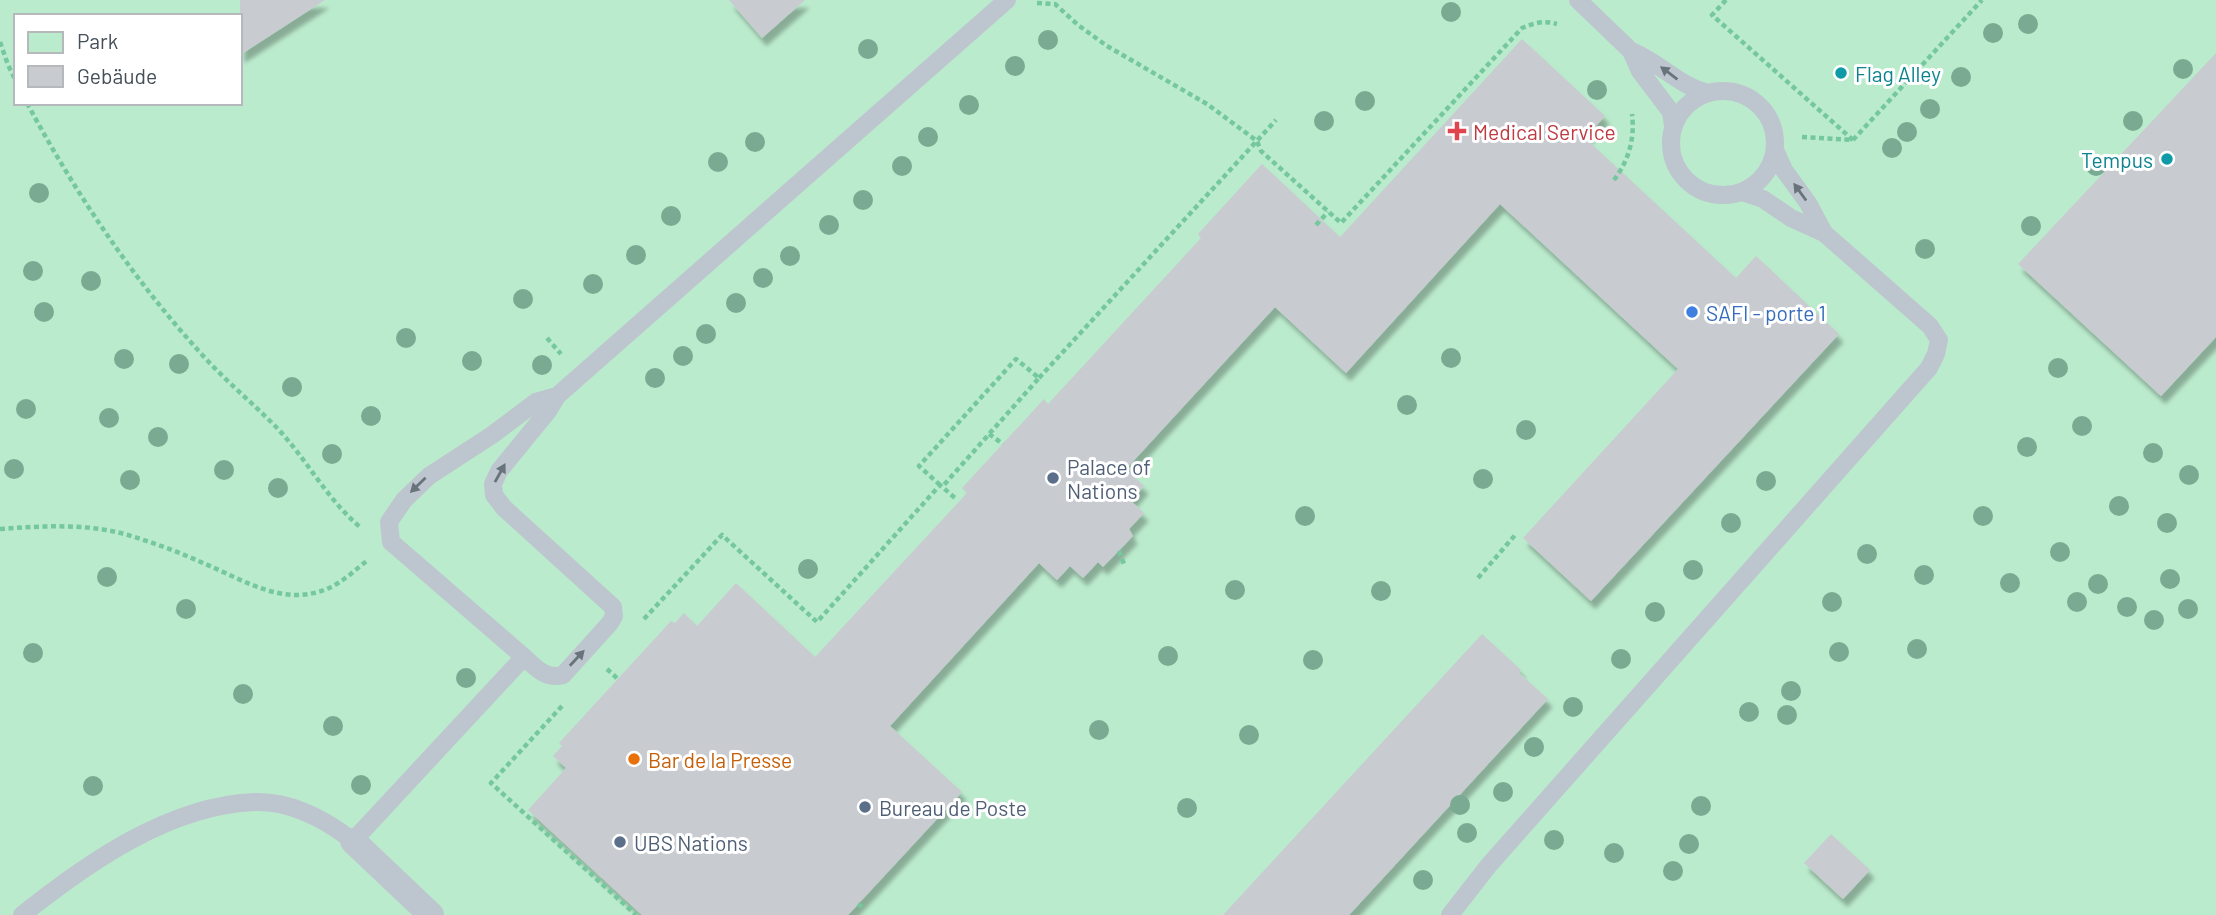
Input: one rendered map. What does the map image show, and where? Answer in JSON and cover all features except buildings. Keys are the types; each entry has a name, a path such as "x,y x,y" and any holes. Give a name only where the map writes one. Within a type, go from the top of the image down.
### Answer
{"street":[{"path":"353,841 431,915"}],"lane":[{"path":"557,396 536,402 492,435 429,476 404,500 389,522 391,542 544,674 554,677 562,675 610,623 614,616 612,607 504,508 494,495 494,484 499,471 543,418 557,396 1007,0"},
{"path":"1578,0 1631,51 1650,59 1682,83 1708,93"},
{"path":"1631,51 1640,71 1671,112 1672,154 1685,180 1698,190 1727,196 1742,192 1765,176 1775,143"},
{"path":"1673,125 1687,105 1708,93 1723,91 1751,99 1771,121 1784,170 1808,203 1824,233"},
{"path":"1450,915 1489,865 1929,368 1936,354 1939,340 1930,326 1824,233 1791,218 1763,199 1742,192"},
{"path":"22,915 92,863 127,842 161,826 223,807 256,802 284,806 308,813 353,841 524,657"}],"path":[{"path":"1726,0 1712,15 1853,140"},
{"path":"1775,143 1853,140 1982,0"},
{"path":"1030,3 1055,4 1078,25 1133,63 1187,90 1256,141 1261,151 1341,223 1522,27 1536,22 1550,22 1566,27"},
{"path":"0,42 14,77"},
{"path":"1614,180 1629,155 1633,136 1631,103"},
{"path":"28,105 103,231 162,309 206,359 279,430 344,513 368,534 391,542"},
{"path":"639,624 722,535 817,622 1276,120"},
{"path":"1316,225 1328,212"},
{"path":"955,498 919,466 1016,359 1039,378"},
{"path":"989,434 1003,444"},
{"path":"0,529 78,526 125,534 175,551 252,587 287,596 311,594 331,587 391,542"},
{"path":"1478,578 1516,534"},
{"path":"1119,551 1124,564"},
{"path":"556,697 564,704 491,783 636,915"}],"green space":[{"path":"0,0 2216,0 2216,915 0,915"}],"place":[{"name":"Flag Alley","path":"1841,73"},
{"name":"Medical Service","path":"1457,131"},
{"name":"Tempus","path":"2167,159"},
{"name":"SAFI - porte 1","path":"1692,312"},
{"name":"Palace of Nations","path":"1053,478"},
{"name":"Bar de la Presse","path":"634,759"},
{"name":"Bureau de Poste","path":"865,807"},
{"name":"UBS Nations","path":"620,842"}]}
